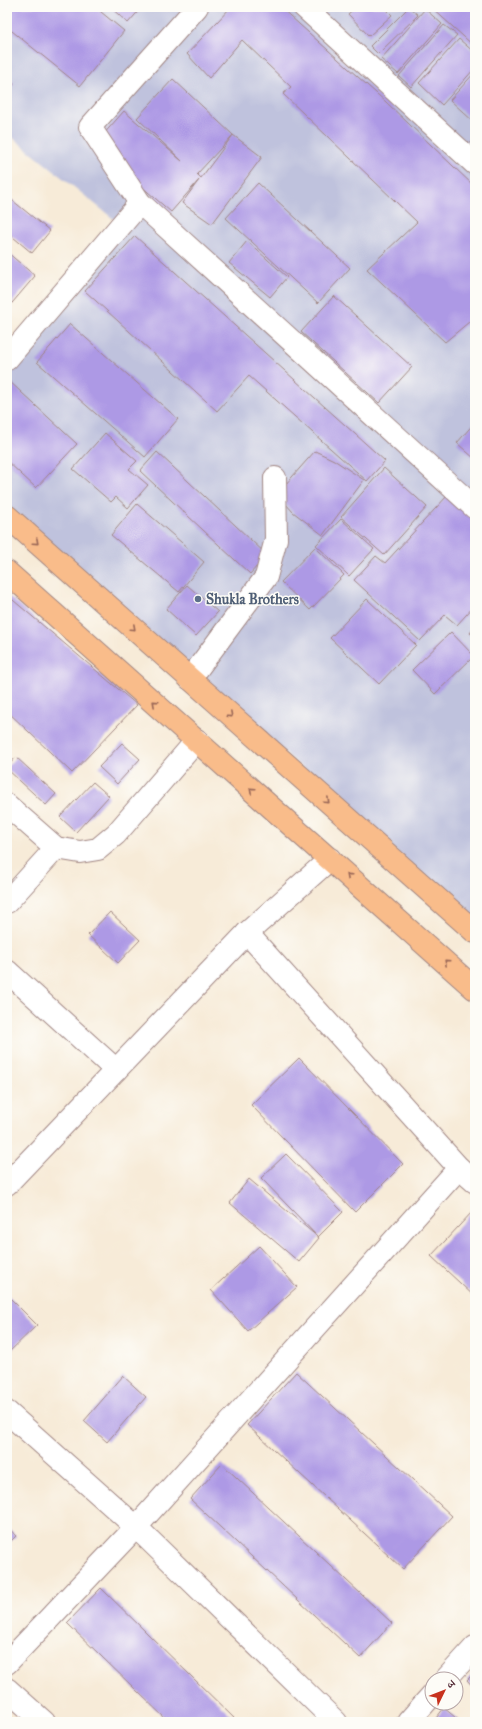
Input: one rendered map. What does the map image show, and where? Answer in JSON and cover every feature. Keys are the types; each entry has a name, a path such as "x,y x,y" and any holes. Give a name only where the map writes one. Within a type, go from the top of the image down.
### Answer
{"main road":[{"path":"7,516 475,932"},
{"path":"8,575 197,740 475,989"}],"street":[{"path":"197,7 90,127 140,203 475,508"},
{"path":"304,7 475,164"},
{"path":"7,359 140,203"},
{"path":"190,679 266,577 276,539 275,478"},
{"path":"7,805 56,848 80,852 98,849 116,834 197,740"},
{"path":"7,902 56,848"},
{"path":"7,1184 247,933 330,859"},
{"path":"7,1663 467,1175 247,933"},
{"path":"7,971 116,1070"},
{"path":"7,1412 136,1527 336,1722"},
{"path":"453,1671 475,1647"},
{"path":"7,1689 44,1722"},
{"path":"408,1722 424,1704"}],"shaded area":[{"path":"7,7 475,7 475,922 7,505 7,354 121,225 7,133"}],"building":[{"path":"7,7 95,7 124,31 80,86 7,27"},
{"path":"110,7 142,7 128,23"},
{"path":"231,7 280,7 386,102 475,187 475,317 445,342 367,269 417,222 283,94 291,87 242,40 209,78 187,54"},
{"path":"356,7 384,7 392,15 369,36 348,14"},
{"path":"409,7 418,15 378,54 370,46"},
{"path":"431,7 475,7 475,47"},
{"path":"425,9 442,24 398,74 381,59"},
{"path":"444,25 457,35 411,87 399,76"},
{"path":"459,39 475,53 475,68 442,105 419,83"},
{"path":"475,72 475,123 450,100"},
{"path":"7,78 14,84 7,92"},
{"path":"173,79 233,135 262,157 212,224 182,203 199,180 171,212 94,145 124,111 182,161 137,118","holes":["233,135 201,178 197,174"]},
{"path":"475,137 475,150 469,144"},
{"path":"258,183 350,268 318,303 226,218"},
{"path":"7,196 50,231 32,253 7,232"},
{"path":"135,236 385,461 367,481 249,376 217,411 85,291"},
{"path":"247,241 287,277 270,297 229,263"},
{"path":"7,252 35,276 7,309"},
{"path":"334,296 412,367 379,403 301,332"},
{"path":"70,324 178,419 145,457 37,362"},
{"path":"7,379 77,444 36,488 7,461"},
{"path":"475,422 475,459 457,443"},
{"path":"105,433 137,461 129,469 148,485 128,508 116,497 111,502 73,469"},
{"path":"315,451 334,460 364,480 323,535 293,512 277,494"},
{"path":"157,452 267,555 250,574 140,471"},
{"path":"384,468 427,507 384,555 341,517"},
{"path":"448,495 475,520 475,605 457,625 445,615 420,641 354,580 376,556 385,563"},
{"path":"137,504 204,562 179,592 111,535"},
{"path":"341,519 374,549 349,576 316,545"},
{"path":"315,547 344,575 310,610 281,582"},
{"path":"187,585 218,612 196,636 166,609"},
{"path":"7,595 137,705 72,773 7,711"},
{"path":"367,599 416,645 379,684 330,638"},
{"path":"475,627 475,637 470,633"},
{"path":"451,632 474,656 435,694 412,670"},
{"path":"122,743 140,759 117,784 99,767"},
{"path":"16,757 56,794 46,805 7,769"},
{"path":"93,782 109,796 76,832 60,817"},
{"path":"110,912 140,940 118,963 88,935"},
{"path":"299,1058 403,1164 355,1212 251,1105"},
{"path":"286,1154 343,1212 318,1237 261,1178"},
{"path":"249,1179 319,1238 299,1262 230,1203"},
{"path":"473,1211 475,1213 475,1297 431,1256"},
{"path":"259,1246 297,1287 248,1331 211,1290"},
{"path":"7,1295 37,1325 7,1354"},
{"path":"296,1372 452,1516 403,1569 247,1425"},
{"path":"123,1376 146,1397 107,1442 84,1421"},
{"path":"222,1464 392,1623 360,1658 190,1499"},
{"path":"7,1526 16,1536 7,1545"},
{"path":"101,1588 238,1722 169,1722 67,1623"},
{"path":"475,1672 475,1689 467,1680"},
{"path":"442,1711 448,1711 461,1722 433,1722"}],"place":[{"name":"Shukla Brothers","path":"198,599"}]}
